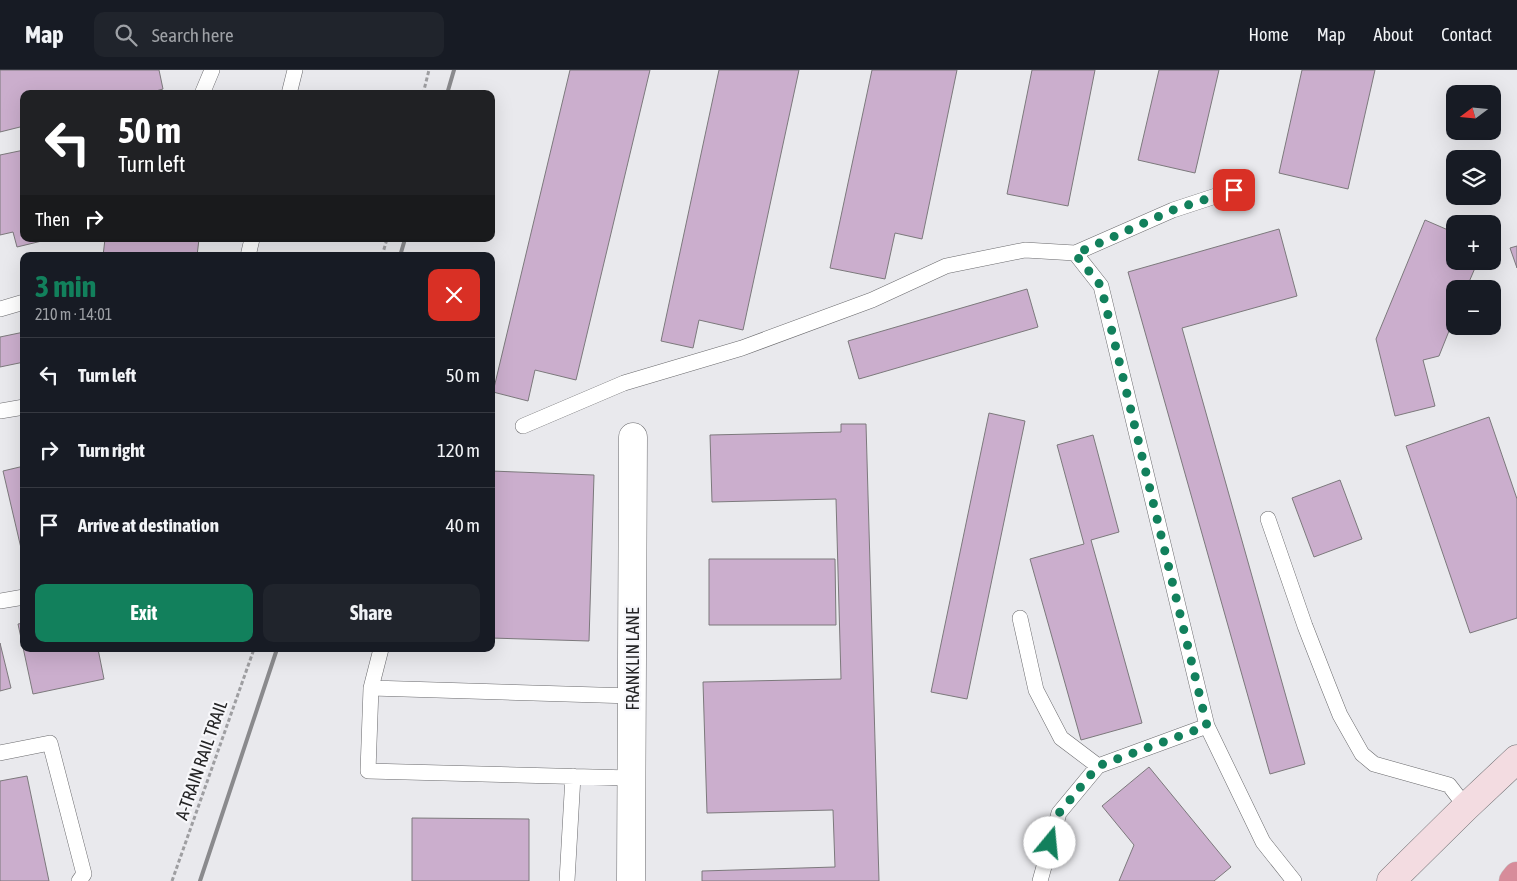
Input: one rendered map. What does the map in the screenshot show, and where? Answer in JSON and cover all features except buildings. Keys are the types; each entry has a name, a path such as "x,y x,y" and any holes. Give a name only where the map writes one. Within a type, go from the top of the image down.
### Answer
{"highway":[{"path":"1513,881 1517,876"}],"main road":[{"path":"1391,881 1517,759"}],"street":[{"name":"FRANKLIN LANE","path":"631,881 633,437"}],"lane":[{"path":"204,90 212,70"},
{"path":"290,90 295,70"},
{"path":"523,426 624,383 742,348 872,300 946,266 1025,250 1075,254 1173,210 1234,190"},
{"path":"1075,254 1101,286 1207,726 1263,842 1291,880"},
{"path":"0,309 20,303"},
{"path":"0,411 20,408"},
{"path":"1268,519 1305,626 1340,715 1362,754 1374,764 1449,785 1466,807"},
{"path":"0,601 20,598"},
{"path":"1020,618 1036,690 1060,738 1098,766"},
{"path":"380,652 371,688 368,771 631,778"},
{"path":"371,688 632,696"},
{"path":"1040,881 1059,813 1098,766 1207,726"},
{"path":"0,753 50,743 84,874 78,881"},
{"path":"567,881 573,776"}],"path":[{"path":"424,90 429,70"},
{"name":"A-TRAIN RAIL TRAIL","path":"172,881 253,652"}],"railway":[{"path":"448,90 454,70"},
{"path":"401,252 404,242"},
{"path":"200,881 276,652"}],"route":[{"path":"1050,843 1059,813 1098,766 1207,726 1101,286 1075,254 1173,210 1234,190"}]}
